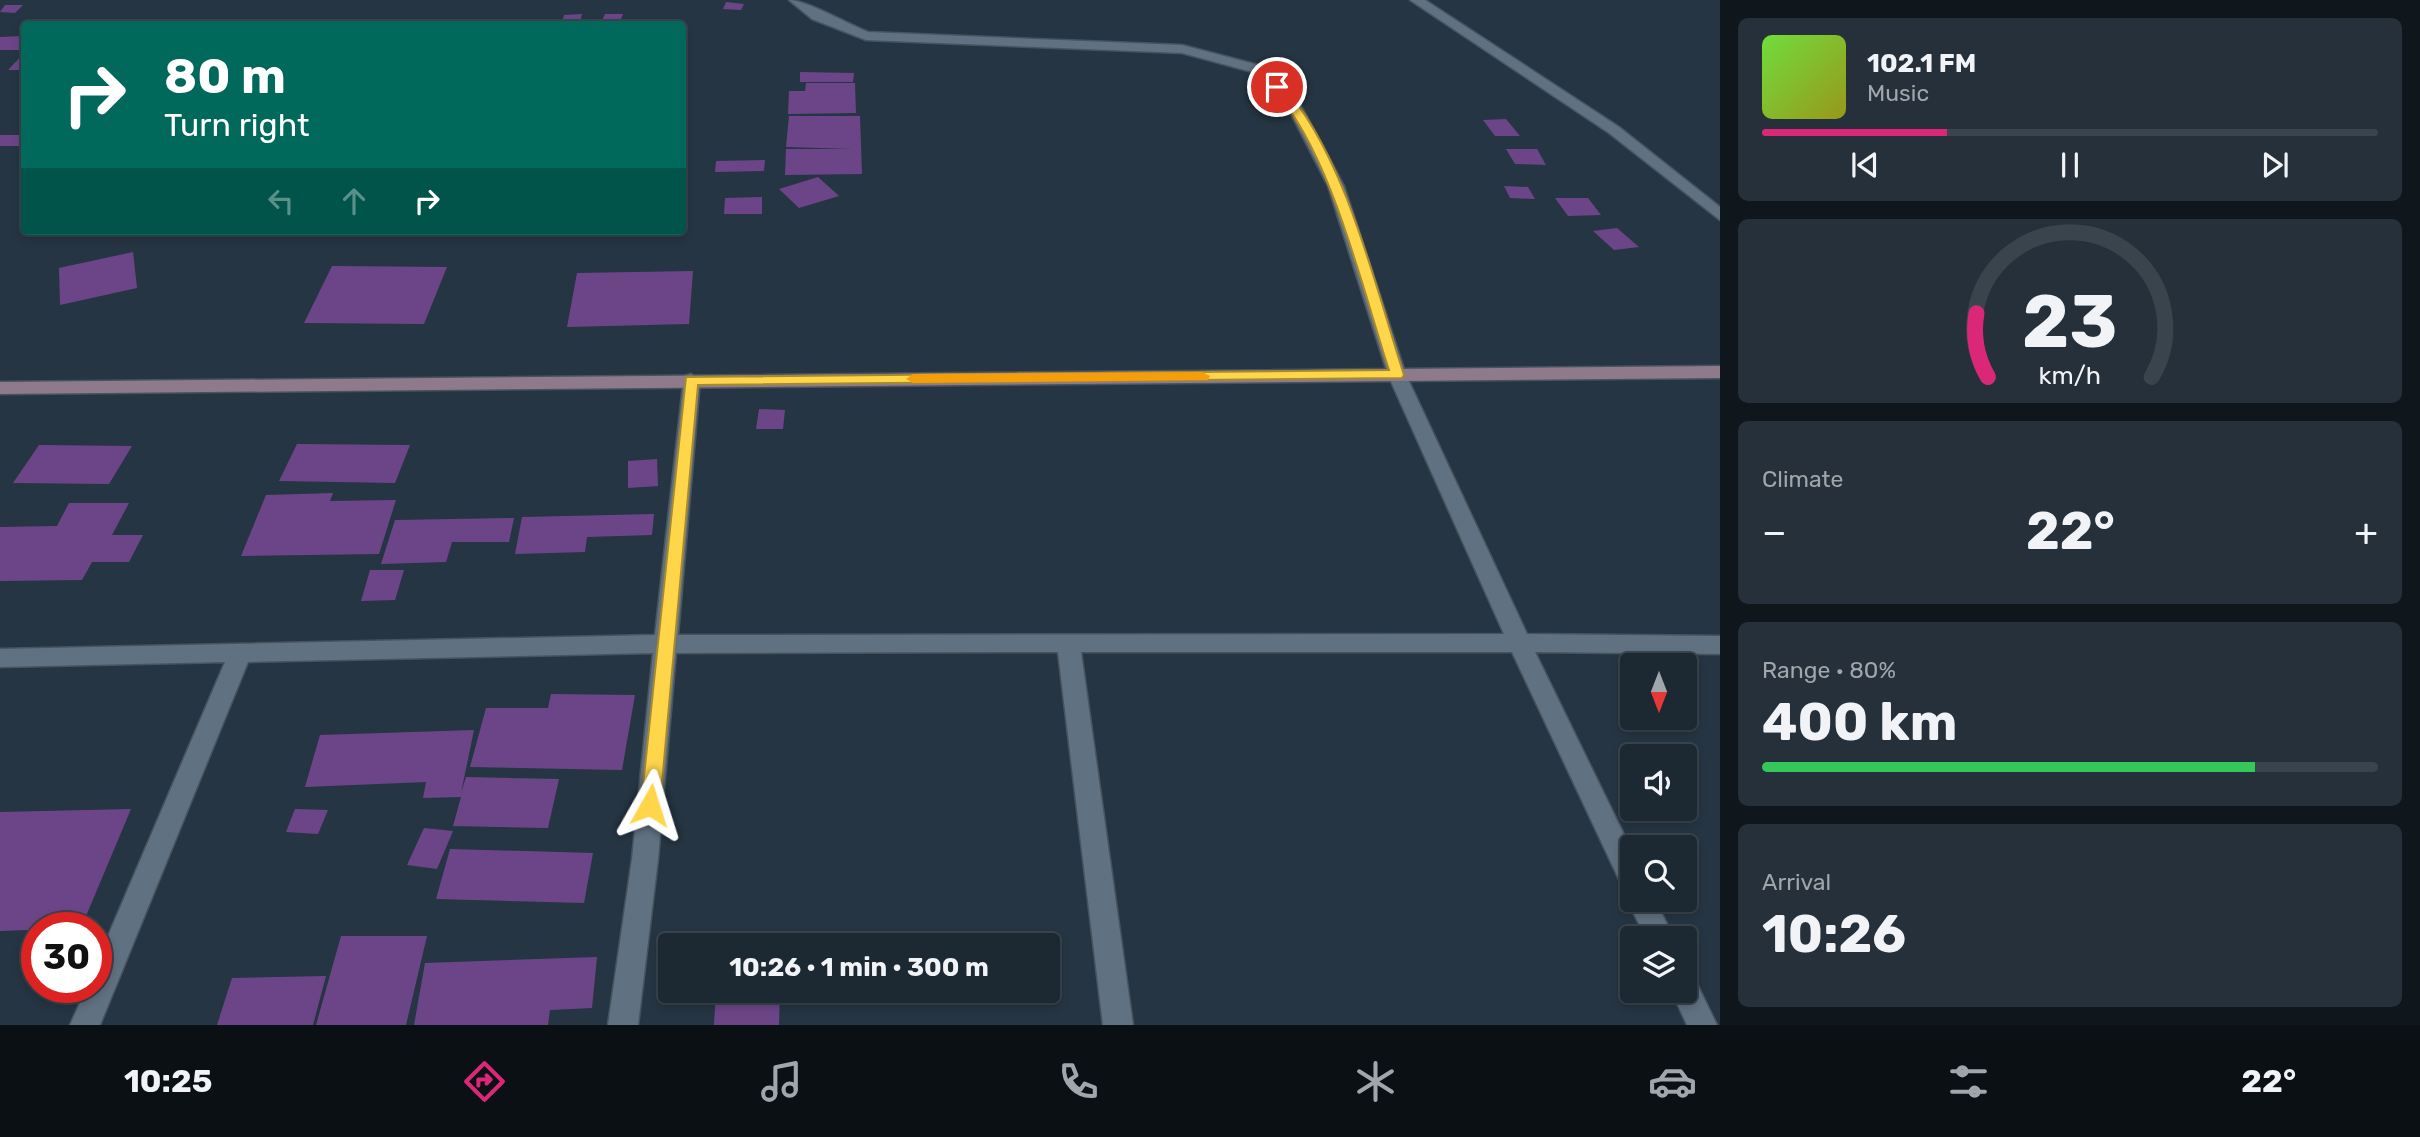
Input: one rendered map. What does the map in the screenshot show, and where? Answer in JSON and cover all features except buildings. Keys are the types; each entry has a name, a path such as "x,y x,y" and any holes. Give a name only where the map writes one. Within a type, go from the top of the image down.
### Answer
{"street":[{"path":"795,0 817,16 866,36 1182,49 1261,70 1293,104 1336,186 1397,375 1519,643 1620,854"},
{"path":"1416,0 1614,130 1720,215"},
{"path":"0,388 1720,372"},
{"path":"623,1025 645,859 691,380"},
{"path":"1068,643 1118,1025"},
{"path":"0,658 666,644 1720,645"},
{"path":"85,1025 240,654"},
{"path":"1691,1003 1702,1025"}],"slow traffic":[{"path":"913,379 1202,376"}],"route":[{"path":"650,805 691,380 1397,375 1336,186 1293,104 1277,87"}]}
